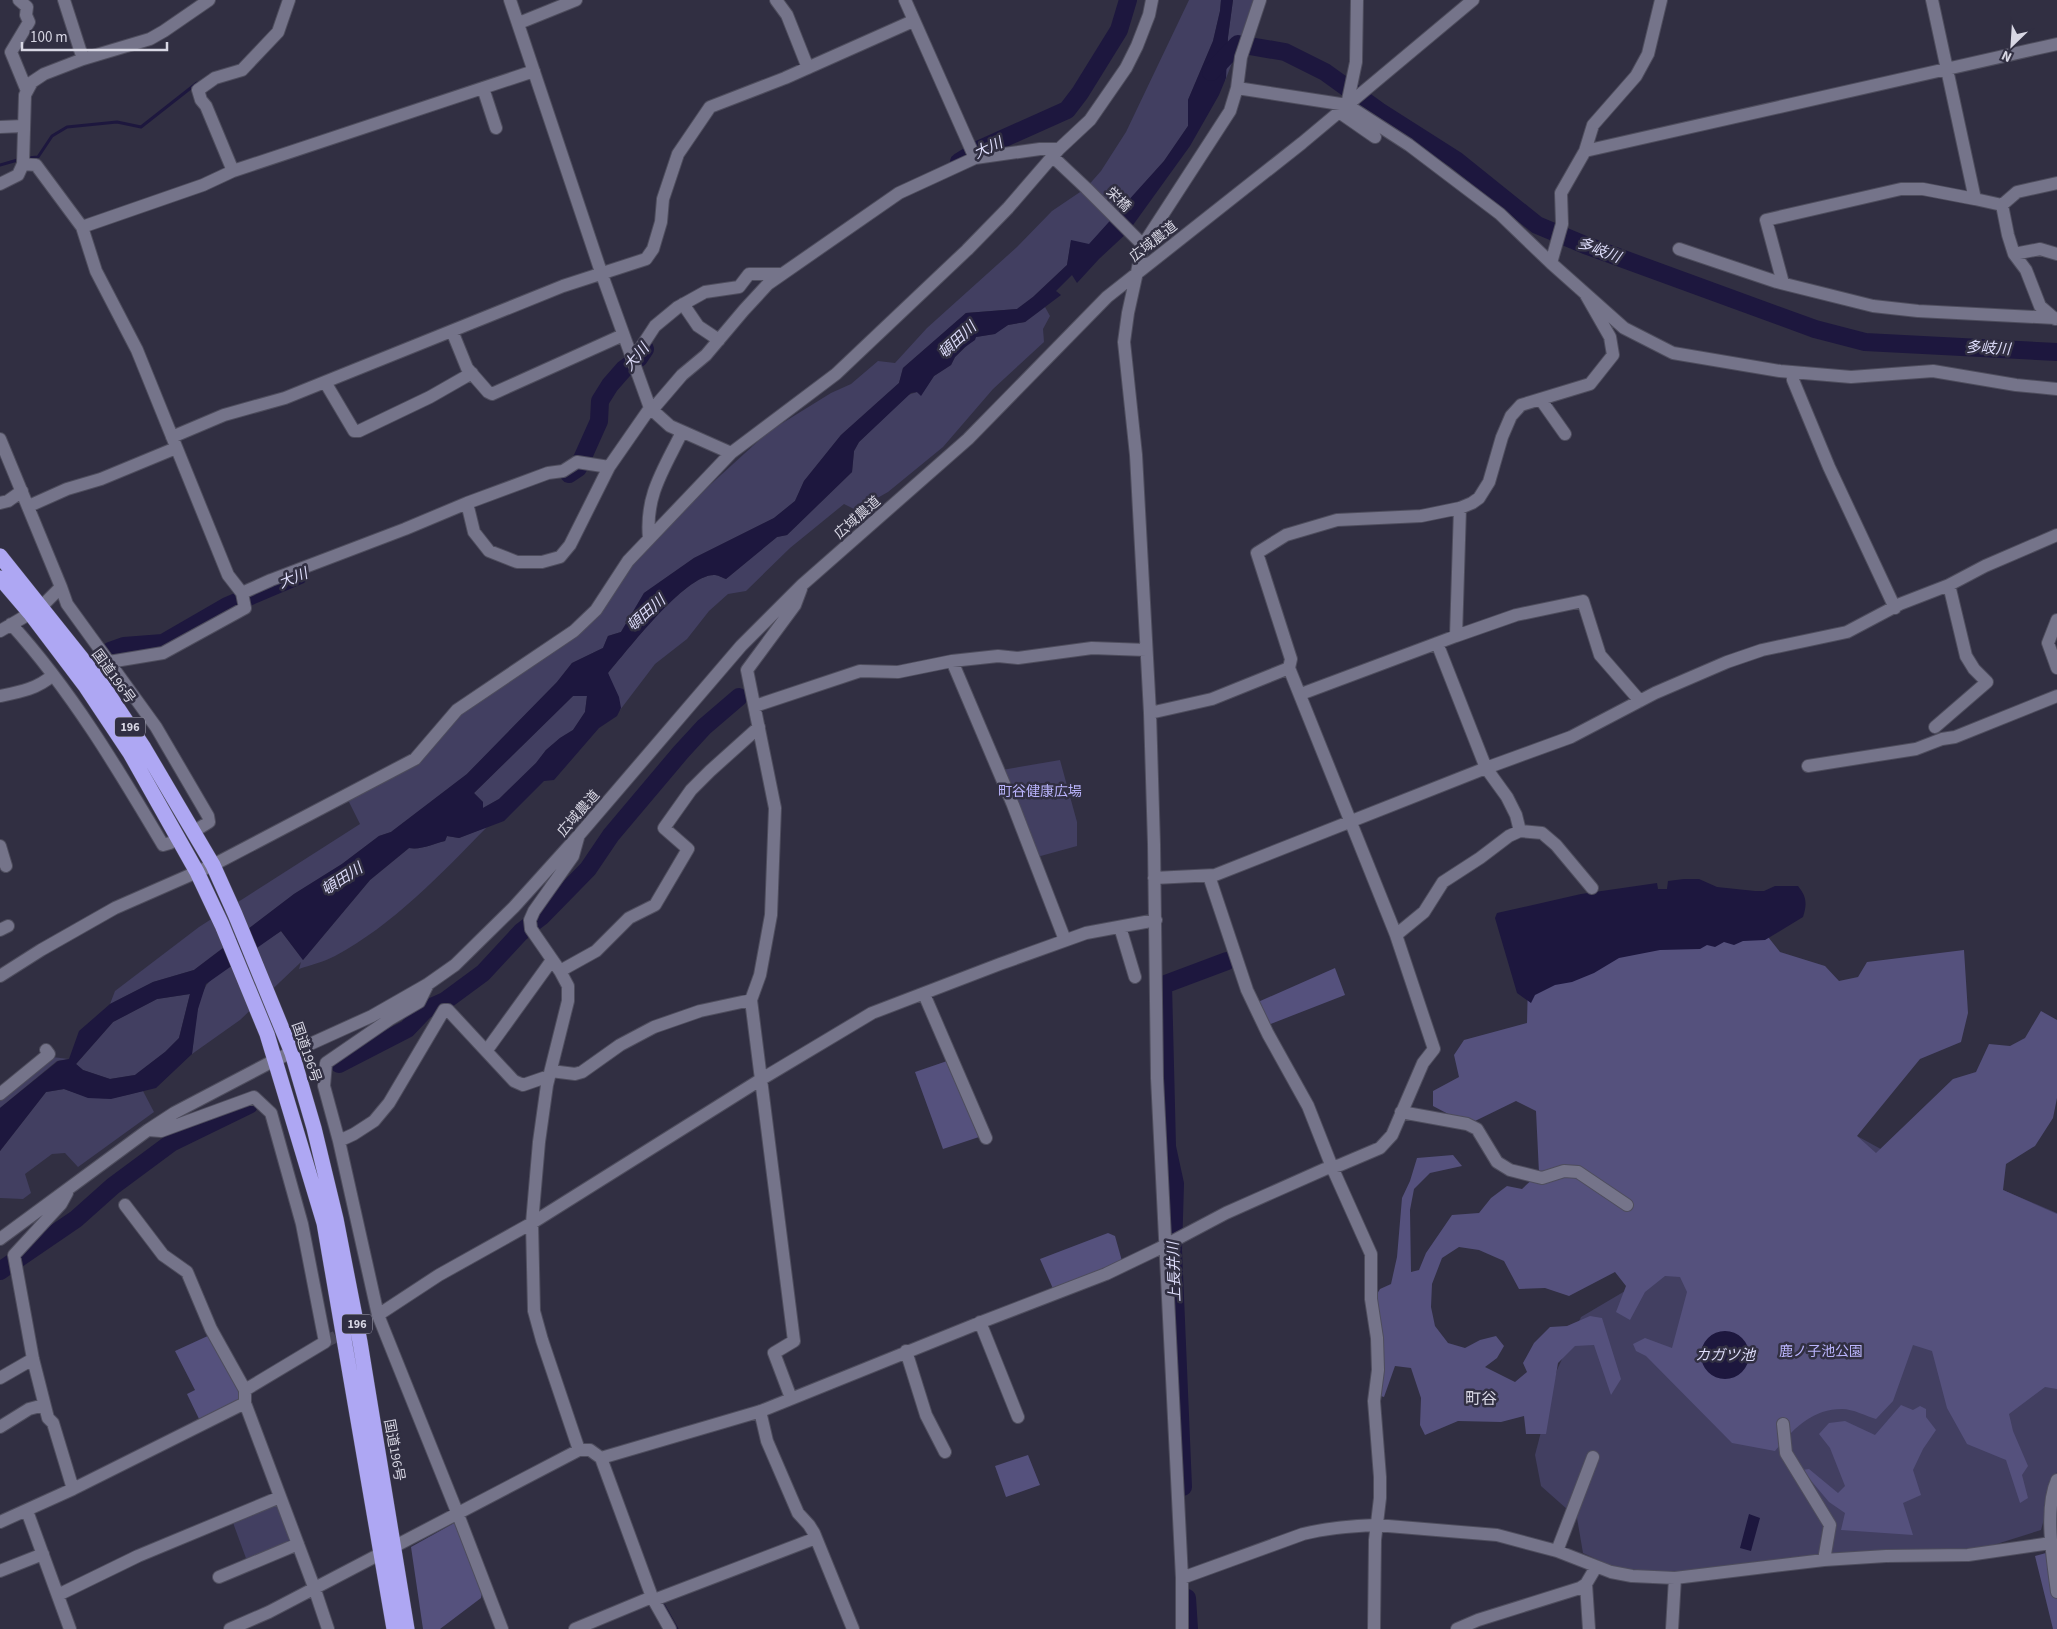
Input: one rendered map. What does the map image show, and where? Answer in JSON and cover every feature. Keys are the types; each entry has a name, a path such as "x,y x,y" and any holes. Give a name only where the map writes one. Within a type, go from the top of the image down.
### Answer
{"highway":[{"name":"国道196号","path":"0,556 130,753 197,872 222,925 267,1034 324,1223 388,1550 407,1629"},
{"name":"国道196号","path":"0,578 36,610 99,680 144,748 213,865 292,1053 314,1128 336,1219 360,1342 388,1550 394,1629"}],"street":[{"path":"19,0 26,7 26,15 29,22 11,52 28,91"},
{"path":"64,0 83,59"},
{"path":"0,184 18,175 23,164 25,96 32,82 44,74 83,59 150,39 209,0"},
{"path":"234,171 198,90 215,78 242,70 278,32 289,0"},
{"path":"510,0 601,272 651,409 670,426 731,453"},
{"path":"519,23 576,0"},
{"path":"776,0 787,15 808,68"},
{"path":"905,0 975,158"},
{"path":"0,976 41,950 115,908 213,865 415,759 457,710 580,626 596,610 628,561 731,453 836,374 967,250 1008,208 1056,153 1090,120 1126,68 1146,23 1152,0"},
{"path":"1182,1629 1182,1578 1158,1078 1150,713 1136,455 1124,342 1128,313 1143,246 1230,111 1237,88 1241,56 1260,0"},
{"path":"1343,108 1356,62 1357,0"},
{"name":"広域農道","path":"0,1239 174,1113 275,1060 372,1016 428,984 455,965 514,907 579,835 741,646 802,585 968,439 1107,297 1302,144 1473,0"},
{"path":"1551,263 1562,224 1561,193 1585,151 1593,125 1636,76 1648,54 1661,0"},
{"path":"1932,0 1975,199"},
{"path":"29,506 67,489 101,479 224,415 285,398 601,272 646,259 653,249 661,222 663,199 678,154 710,107 808,68 913,21"},
{"path":"1585,151 2057,44"},
{"path":"82,227 203,185 234,171 534,70"},
{"path":"483,88 496,128"},
{"path":"1237,88 1343,108 1408,144 1500,214 1551,263 1624,328 1673,353 1792,372 1851,376 1933,371 2016,385 2057,388"},
{"path":"1343,108 1375,137"},
{"path":"0,127 23,126"},
{"path":"467,503 474,532 489,551 517,562 542,562 560,557 570,545 609,467 651,409 682,375 706,356 768,284 899,193 975,158 1040,149 1056,153"},
{"name":"栄橋","path":"1056,153 1086,188 1143,246"},
{"path":"23,164 36,165 82,227 96,271 137,350 228,575 242,593 245,608 163,653 109,662"},
{"path":"2002,205 2017,192 2057,183"},
{"path":"1783,283 1766,220 1901,189 1923,188 2002,205"},
{"path":"2002,205 2008,236 2014,254 2026,270 2040,306 2056,320"},
{"path":"1679,249 1783,283 1873,306 1927,312 2056,320"},
{"path":"2014,254 2040,249 2057,254"},
{"path":"632,359 654,326 683,304 705,292 739,287 749,274 782,274"},
{"path":"601,1458 760,1411 980,1322 1106,1274 1226,1213 1324,1168 1332,1167 1380,1148 1392,1135 1423,1063 1434,1050 1396,935 1349,822 1301,694 1289,668 1292,659 1257,553 1286,535 1337,520 1421,516 1460,508 1479,498 1489,482 1502,437 1511,416 1521,405 1590,384 1613,355 1610,337 1586,295"},
{"path":"683,304 698,326 719,340"},
{"path":"452,331 467,368 492,394 623,335"},
{"path":"1792,372 1793,380 1826,459 1895,608"},
{"path":"325,382 354,430 359,431 430,397 472,374"},
{"path":"1541,400 1565,434"},
{"path":"649,538 647,520 658,477 682,432"},
{"path":"0,439 29,506 67,604 156,727 208,816 210,822 201,827"},
{"path":"242,593 270,580 548,472 563,471 577,462 609,467"},
{"path":"0,503 8,501 22,490"},
{"path":"1456,636 1460,508"},
{"path":"1154,878 1215,875 1486,768 1571,737 1640,701 1728,662 1762,650 1847,632 1895,608 1949,586 1986,566 2057,535"},
{"path":"791,1398 774,1353 794,1341 760,1080 752,1000 760,975 771,914 775,808 747,670 795,605 802,585"},
{"path":"1935,727 1986,682 1974,669 1966,656 1949,586"},
{"path":"61,588 36,610 6,627 32,646 100,743 163,845 170,843"},
{"path":"1301,694 1516,615 1583,601 1600,655 1640,701"},
{"path":"2057,620 2048,643 2057,668"},
{"path":"1436,643 1486,768 1507,797 1516,815 1520,831"},
{"path":"755,706 860,671 898,672 952,661 998,656 1018,658 1092,648 1146,650"},
{"path":"952,661 1013,805 1065,940"},
{"path":"1150,713 1212,699 1289,668"},
{"path":"0,696 43,684 52,675"},
{"path":"1808,766 1916,749 1942,739 1955,737 2057,696"},
{"path":"560,971 596,951 628,918 655,905 688,849 664,828 692,790 710,770 759,727"},
{"path":"1396,935 1424,912 1443,882 1509,836 1520,831 1542,833 1556,845 1592,888"},
{"path":"579,835 573,856 534,911 530,920 531,930 560,971 568,986 568,1001 550,1073 540,1142 532,1223 534,1311 542,1340 580,1450"},
{"path":"0,846 6,866"},
{"path":"1209,876 1247,990 1268,1034 1308,1106 1370,1254 1372,1299 1377,1338 1378,1370 1374,1400 1380,1477 1380,1498 1376,1525 1374,1629"},
{"path":"378,1315 439,1275 532,1223 760,1080 872,1013 1086,933 1156,920"},
{"path":"1120,927 1135,977"},
{"path":"487,1050 552,960"},
{"path":"428,984 419,1002 390,1019 326,1063 324,1086 339,1141 378,1315 502,1629"},
{"path":"924,994 986,1138"},
{"path":"339,1141 374,1121 389,1103 444,1010 448,1010 514,1081 523,1085 550,1073 575,1074 596,1064 620,1046 654,1027 700,1011 752,1000"},
{"path":"0,1094 49,1054 46,1050"},
{"path":"0,1522 73,1489 245,1397 325,1342 302,1224 272,1113 254,1097 161,1131 148,1130"},
{"path":"1402,1112 1467,1124 1477,1130 1497,1162 1510,1170 1542,1178 1564,1171 1578,1172 1627,1205"},
{"path":"68,1189 62,1204 14,1255 33,1359 44,1405 48,1418 53,1423 73,1489"},
{"path":"125,1205 164,1255 187,1272 211,1329 245,1397 328,1629"},
{"path":"980,1322 1018,1417"},
{"path":"906,1352 926,1415 945,1452"},
{"path":"0,1378 33,1359"},
{"path":"0,1427 29,1409 44,1405"},
{"path":"760,1411 767,1441 798,1513 809,1525 816,1538 853,1629"},
{"path":"1783,1424 1786,1453 1830,1525 1824,1560"},
{"path":"230,1629 269,1612 457,1512 580,1450 590,1450 601,1458 653,1598 670,1629"},
{"path":"1557,1551 1593,1457"},
{"path":"2057,1480 2052,1492 2051,1543 2057,1592"},
{"path":"58,1595 138,1556 280,1497"},
{"path":"27,1510 70,1629"},
{"path":"1182,1578 1303,1534 1338,1527 1376,1525 1497,1536 1557,1551 1596,1567 1632,1576 1676,1578 1824,1560 1886,1556 1968,1555 2051,1543"},
{"path":"574,1629 816,1538"},
{"path":"219,1577 298,1544"},
{"path":"0,1571 43,1554"},
{"path":"1457,1629 1478,1620 1580,1588 1586,1584 1596,1567"},
{"path":"1672,1629 1676,1578"},
{"path":"1586,1584 1589,1629"}],"green space":[{"path":"1189,0 1221,0 1213,41 1188,100 1188,126 1164,161 1089,245 1071,241 1067,265 1033,297 1017,309 966,313 903,368 899,383 841,435 804,481 795,501 774,518 694,558 644,593 621,632 608,636 603,648 572,663 557,682 467,774 391,832 379,836 342,864 294,894 194,970 153,982 110,1004 115,991 199,927 360,824 348,800 418,765 461,713 562,647 592,621 630,565 710,485 768,432 831,393 851,384 878,361 895,363 927,328 1017,247 1052,211 1086,188 1101,171 1126,132"},
{"path":"1233,0 1256,0 1225,81 1228,37"},
{"path":"1045,307 1050,316 1043,329 1044,342 993,389 943,447 888,492 856,510 844,504 790,548 746,591 728,594 709,611 687,639 655,664 620,710 608,673 673,599 703,578 715,575 726,579 777,537 787,535 852,472 854,451 859,442 908,395 917,392 921,395 934,376 951,365 955,357 976,337 994,334 1008,325 1025,322"},
{"path":"573,696 587,696 585,712 573,730 546,750 536,763 499,799 483,808 483,802 474,793"},
{"name":"町谷健康広場","path":"1060,760 1077,822 1077,846 1037,857 1002,770"},
{"path":"487,827 416,898 377,929 322,962 299,969 301,962 240,1020 192,1054 196,1019 202,993 210,981 218,974 281,931 303,960 370,880 409,848 423,847 445,841 447,836 459,838"},
{"path":"1761,928 1780,952 1825,966 1839,981 1858,977 1867,962 1964,950 1968,1013 1961,1042 1920,1059 1857,1136 1876,1153 1953,1079 1976,1072 1989,1044 2010,1046 2025,1038 2041,1011 2057,1020 2057,1098 2053,1118 2035,1146 2006,1164 2003,1190 2057,1214 2057,1389 2045,1387 2009,1414 2013,1431 2028,1466 2022,1475 2028,1498 2020,1503 2006,1460 1967,1444 1947,1408 1932,1351 1913,1345 1893,1401 1876,1419 1851,1410 1831,1410 1812,1416 1796,1428 1775,1451 1732,1443 1646,1356 1636,1351 1633,1344 1645,1338 1672,1348 1687,1292 1680,1277 1665,1276 1645,1292 1630,1320 1616,1312 1626,1286 1615,1272 1569,1296 1545,1288 1519,1289 1504,1261 1479,1250 1459,1247 1442,1258 1432,1284 1431,1307 1435,1326 1448,1343 1465,1348 1480,1340 1496,1336 1504,1346 1497,1358 1485,1367 1515,1382 1527,1372 1523,1363 1534,1343 1550,1327 1567,1326 1590,1316 1602,1318 1621,1379 1611,1395 1594,1345 1575,1346 1558,1363 1546,1434 1526,1434 1524,1416 1501,1422 1458,1421 1425,1435 1420,1425 1421,1398 1411,1368 1395,1366 1384,1397 1374,1394 1374,1299 1380,1289 1391,1284 1397,1257 1402,1198 1410,1181 1417,1158 1453,1155 1462,1166 1430,1173 1414,1189 1410,1210 1411,1272 1419,1270 1426,1253 1452,1215 1479,1213 1491,1198 1507,1186 1522,1189 1539,1173 1536,1111 1516,1101 1475,1121 1452,1116 1433,1106 1433,1091 1459,1077 1454,1055 1464,1040 1527,1023 1528,981 1618,946"},
{"path":"1335,968 1345,995 1268,1025 1258,1002"},
{"path":"190,994 179,1038 165,1052 135,1075 110,1079 83,1070 76,1064 113,1022 157,999"},
{"path":"52,1057 69,1059 57,1061 0,1108 0,1100"},
{"path":"950,1060 982,1136 943,1149 915,1072"},
{"name":"鹿ノ子池公園","path":"1766,1086 1919,1170 2003,1190 2057,1213 2057,1472 2041,1530 1984,1548 1675,1573 1616,1568 1583,1553 1577,1518 1541,1486 1535,1455 1557,1370 1581,1317 1625,1291"},
{"path":"64,1089 96,1098 112,1098 143,1091 154,1112 78,1167 65,1153 52,1154 25,1174 31,1193 23,1199 0,1198 0,1151 46,1092"},
{"path":"1108,1233 1115,1236 1122,1261 1054,1291 1040,1259"},
{"path":"212,1334 241,1392 241,1403 201,1423 187,1394 195,1390 175,1351"},
{"path":"1901,1405 1913,1410 1920,1406 1926,1409 1926,1417 1936,1430 1923,1449 1913,1470 1921,1495 1903,1503 1913,1535 1841,1530 1845,1513 1829,1502 1802,1470 1809,1469 1838,1493 1845,1486 1830,1448 1819,1434 1829,1423 1845,1421 1875,1435"},
{"path":"1028,1455 1040,1485 1006,1497 995,1466"},
{"path":"275,1502 294,1541 247,1561 232,1520"},
{"path":"456,1522 482,1592 481,1598 440,1629 423,1629 411,1547"},
{"path":"2057,1550 2057,1629 2053,1629 2035,1556"}],"water":[{"name":"頓田川","path":"1221,0 1233,0 1228,37 1226,78 1219,95 1190,146 1128,232 1077,283 1072,275 1056,291 1061,295 1025,322 1008,325 995,334 976,337 955,357 951,365 934,376 921,396 917,392 911,393 859,442 854,451 852,472 787,535 777,537 726,579 715,575 703,578 673,599 608,673 619,697 621,708 617,716 599,728 554,780 544,781 504,821 459,838 447,836 445,841 423,847 409,848 370,880 303,960 281,931 206,984 198,1009 192,1054 156,1088 111,1099 88,1098 64,1089 46,1092 0,1151 0,1108 58,1061 69,1059 79,1031 110,1004 153,982 194,970 294,894 342,864 379,836 391,832 467,774 557,682 572,663 603,648 608,636 621,632 644,593 694,558 774,518 795,501 804,481 841,435 899,383 903,368 966,313 1017,309 1033,297 1067,265 1071,240 1089,244 1164,161 1188,126 1188,100 1213,41","holes":["573,696 587,696 585,712 573,730 546,750 536,763 499,799 483,808 483,802 474,793","190,994 179,1038 165,1052 135,1075 110,1079 83,1070 76,1064 113,1022 157,999"]},
{"path":"1699,879 1717,887 1755,891 1764,891 1775,886 1798,886 1805,901 1803,917 1765,940 1743,941 1734,945 1724,942 1715,947 1707,945 1700,949 1660,950 1619,958 1594,973 1572,982 1555,985 1535,995 1531,1003 1517,993 1495,918 1497,913 1581,894 1657,883 1658,889 1667,889 1668,881"},
{"name":"カガツ池","path":"1720,1331 1730,1331 1742,1338 1749,1350 1749,1360 1742,1372 1730,1379 1720,1379 1712,1375 1705,1368 1701,1360 1701,1350 1705,1342 1712,1335"},
{"path":"1749,1514 1760,1518 1751,1551 1740,1548"}],"waterway":[{"name":"大川","path":"959,162 980,149 1067,110 1080,93 1119,30 1128,0"},
{"name":"多岐川","path":"1211,72 1238,44 1285,52 1325,72 1379,111 1456,160 1537,225 1585,245 1815,329 1865,342 2057,352"},
{"path":"27,158 38,157 52,136 67,127 117,122 141,127 197,83"},
{"path":"0,165 21,159"},
{"name":"大川","path":"569,474 578,468 599,421 600,401 610,385 624,369 639,358 645,349"},
{"name":"大川","path":"110,651 124,646 163,643 227,606 300,575"},
{"path":"339,1064 407,1029 425,1010 445,1001 483,973 521,932 542,916 588,869 611,835 681,752 704,727 739,697"},
{"name":"上長井川","path":"1183,1487 1173,1250 1175,1184 1167,1147 1163,985 1227,961"},
{"path":"0,1271 76,1219 113,1186 171,1143 249,1105"},
{"name":"上長井川","path":"1187,1598 1189,1629"},
{"path":"663,1604 677,1629"}],"tunnel":[{"path":"325,1342 378,1315"}],"district":[{"name":"町谷","path":"1481,1398"}]}
